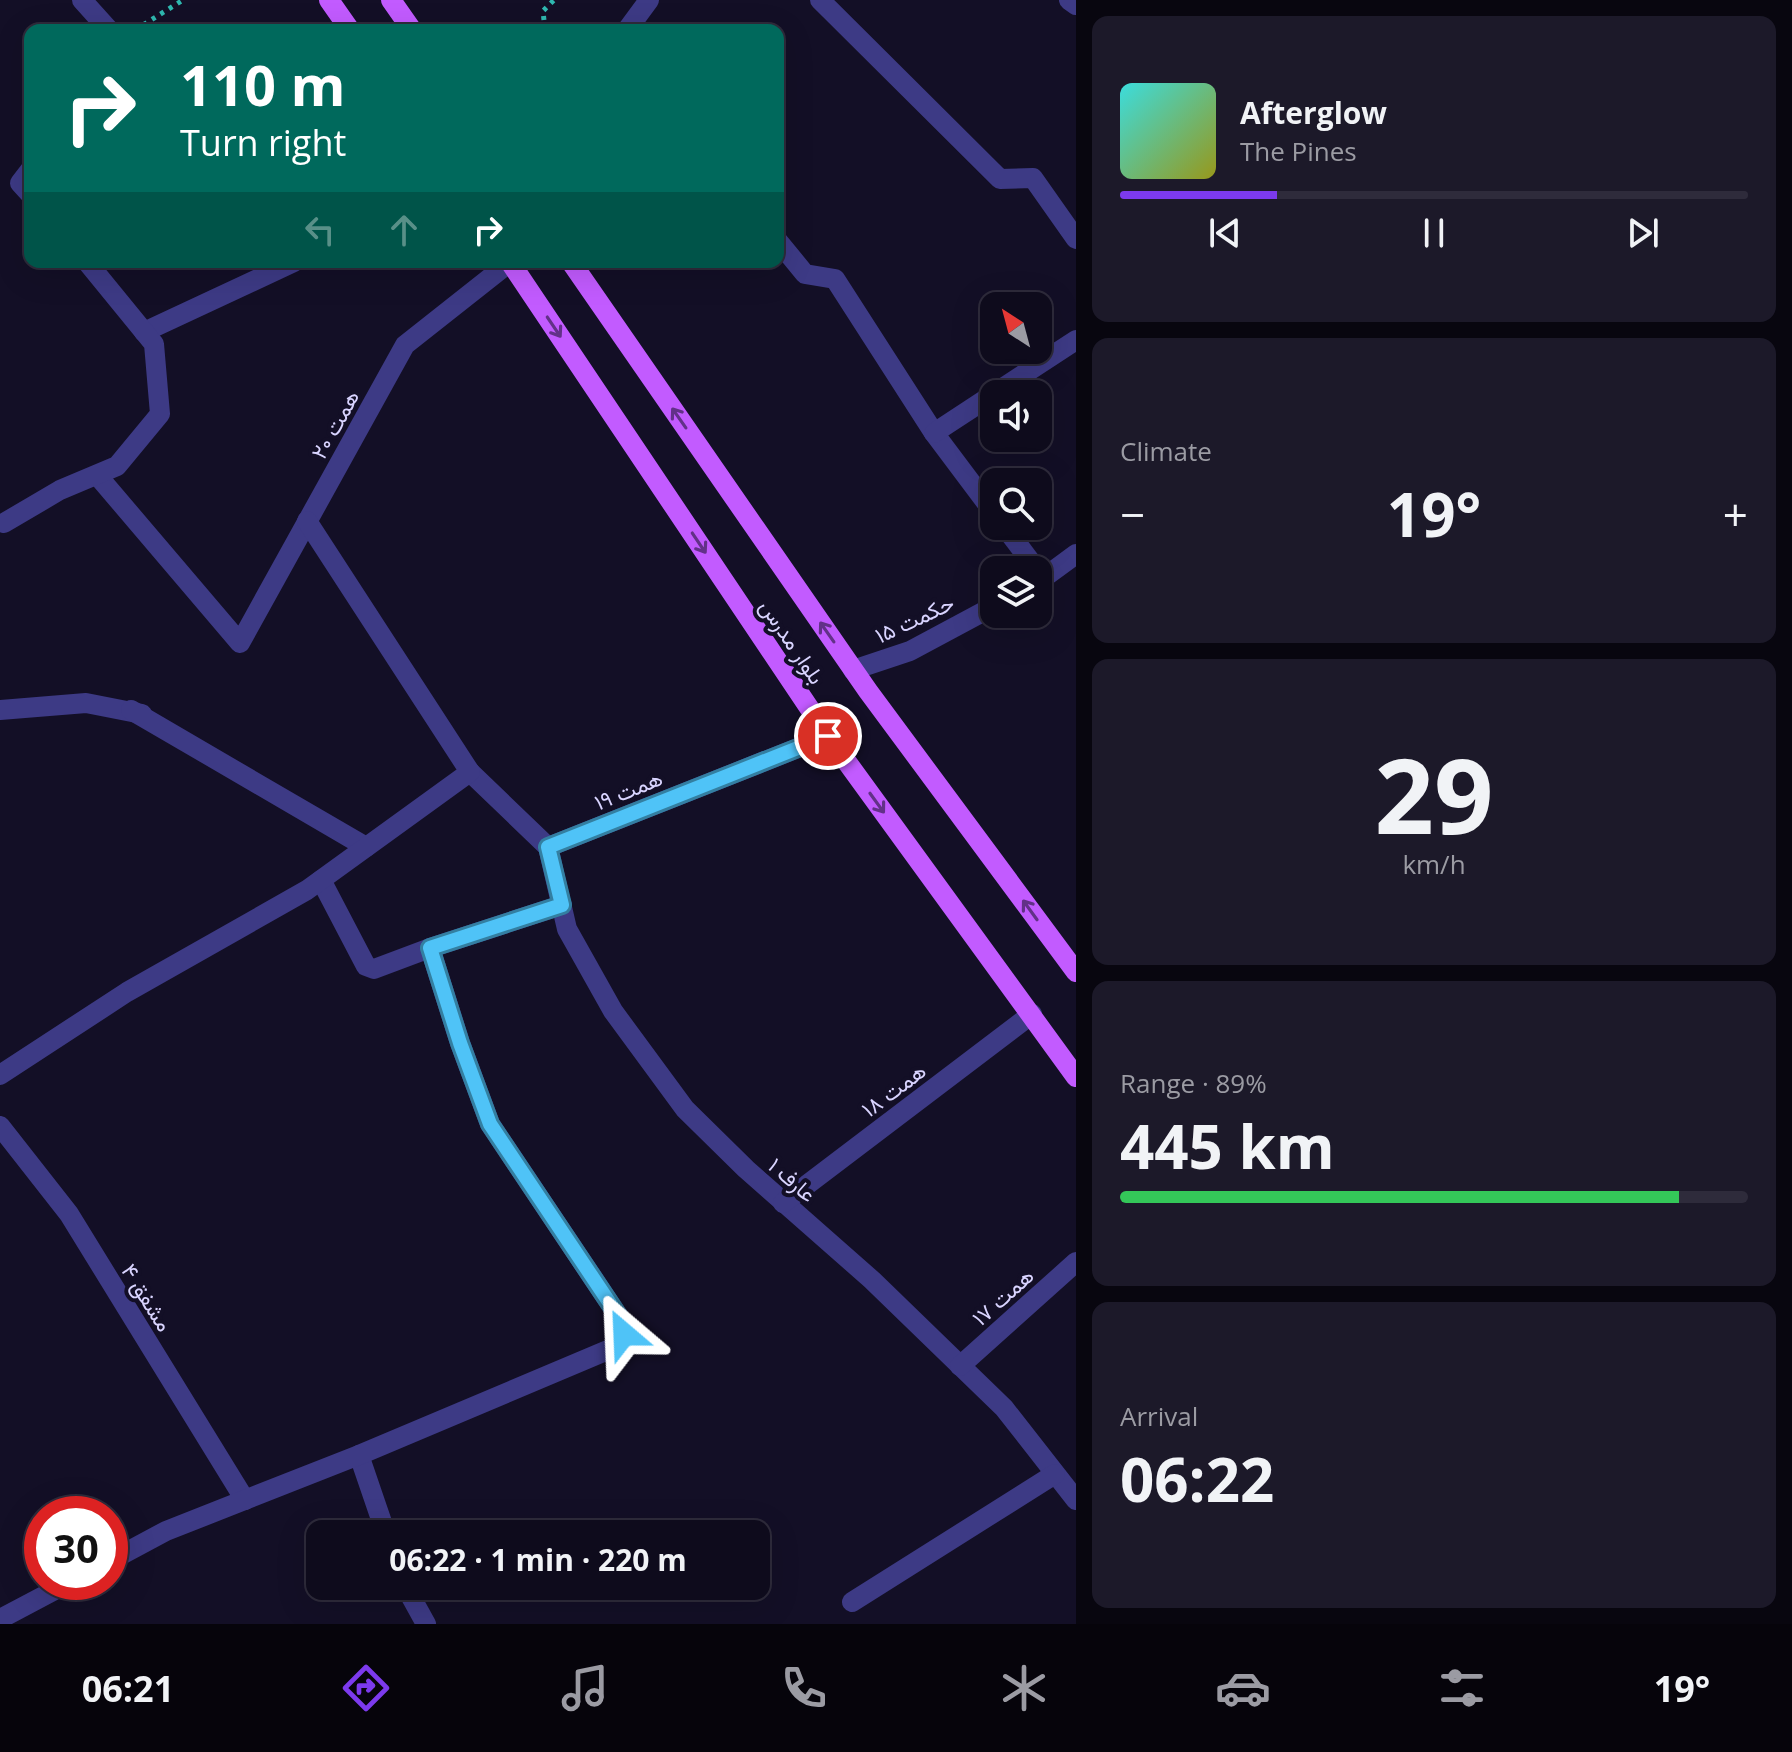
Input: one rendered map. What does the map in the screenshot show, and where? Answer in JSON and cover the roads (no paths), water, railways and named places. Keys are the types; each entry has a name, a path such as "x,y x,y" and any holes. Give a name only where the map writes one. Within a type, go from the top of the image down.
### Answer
{"main road":[{"path":"329,0 346,24"},
{"path":"391,0 408,24"},
{"name":"بلوار مدرس","path":"514,268 828,736 1076,1077"},
{"name":"بلوار مدرس","path":"575,268 853,670 1076,972"}],"street":[{"path":"82,0 104,24"},
{"path":"631,24 649,0"},
{"path":"820,0 1000,179 1033,178 1076,239"},
{"path":"1069,0 1076,5"},
{"path":"784,248 805,274 835,279 934,433 980,494"},
{"path":"4,523 60,490 117,466 160,414 154,344 92,268"},
{"path":"144,332 281,268"},
{"name":"همت ۲۰","path":"97,475 240,643 405,345 502,268"},
{"path":"934,433 1076,340"},
{"path":"307,521 470,772 548,847"},
{"path":"1052,568 1076,554"},
{"name":"حکمت ۱۵","path":"853,670 910,651 980,614"},
{"path":"0,710 86,703 131,710 187,730"},
{"path":"131,710 366,847"},
{"name":"همت ۱۹","path":"548,847 828,736"},
{"path":"0,1075 127,992 321,880 470,772"},
{"name":"عارف ۱","path":"548,847 567,929 613,1011 685,1109 783,1203 872,1280 1004,1408 1076,1500"},
{"path":"321,880 366,966 374,969 562,905"},
{"path":"128,1551 166,1531 359,1455 615,1347 624,1334 619,1317 490,1124 430,948"},
{"name":"همت ۱۸","path":"783,1203 1032,1014"},
{"name":"مشفق ۴","path":"0,1126 69,1214 245,1500"},
{"name":"همت ۱۷","path":"960,1366 1076,1262"},
{"path":"359,1455 381,1520"},
{"path":"852,1602 1055,1474"},
{"path":"0,1619 36,1600"},
{"path":"413,1600 426,1624"}]}
